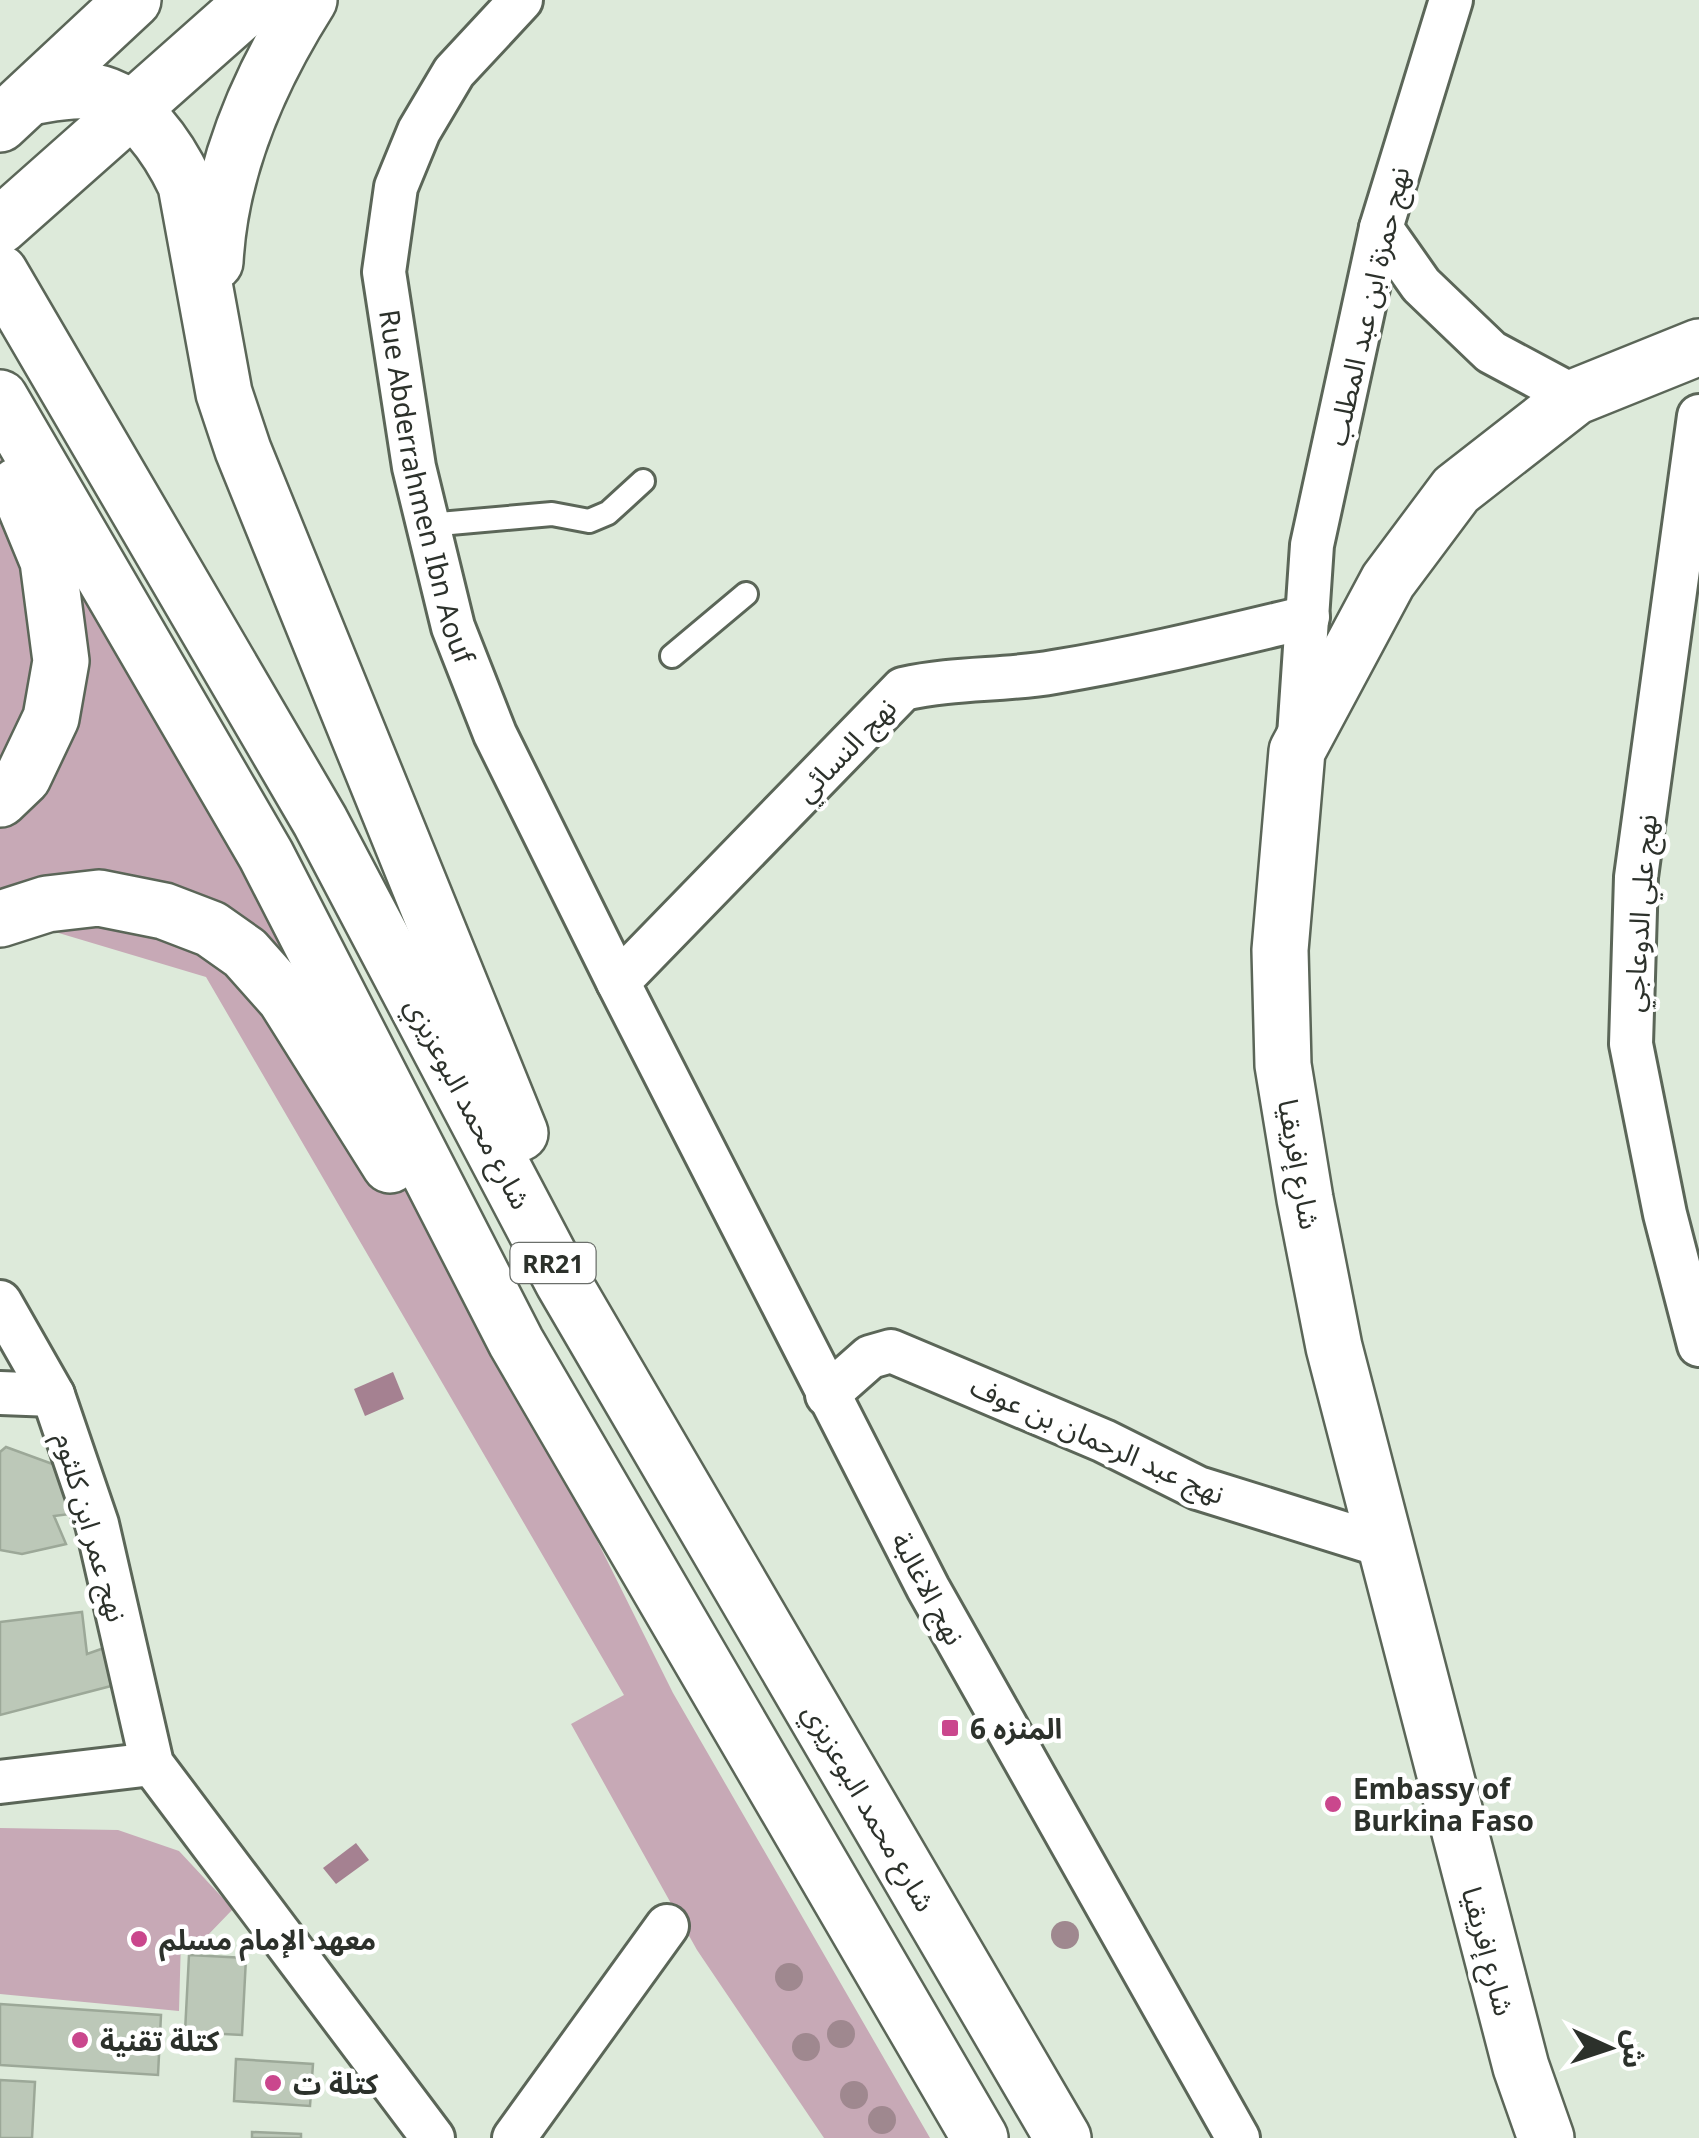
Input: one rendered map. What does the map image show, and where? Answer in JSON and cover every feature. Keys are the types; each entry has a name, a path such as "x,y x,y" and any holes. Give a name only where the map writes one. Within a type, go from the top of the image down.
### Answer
{"main road":[{"path":"0,226 68,163 100,60 133,0"},
{"path":"15,110 100,60 256,0"},
{"path":"212,330 217,236 231,165 277,50 309,0"},
{"path":"100,60 174,158 186,185 224,393 243,450 554,1216 574,1302"},
{"name":"شارع محمد البوعزيزي","path":"0,273 320,821 574,1302 1064,2138"},
{"name":"شارع إفريقيا","path":"1546,2138 1516,2049 1334,1347 1284,1064 1280,950 1298,751 1388,581 1456,490 1575,397 1699,347"},
{"path":"0,799 23,777 51,718 62,660 48,560 7,456 4,404"},
{"name":"RR21","path":"4,404 266,855 516,1342 980,2138"},
{"path":"0,919 47,904 100,898 164,911 211,929 245,953 285,998 444,1250 516,1342"}],"street":[{"name":"Rue Abderrahmen Ibn Aouf","path":"521,0 454,72 419,131 396,186 384,272 414,467 454,627 495,734 618,982"},
{"name":"نهج حمزة ابن عبد المطلب","path":"1298,751 1312,545 1381,228 1450,0"},
{"path":"1381,228 1421,285 1491,352 1575,397"},
{"name":"نهج علي الدوعاجي","path":"1699,416 1636,877 1631,1044 1665,1214 1699,1345"},
{"name":"نهج النسائي","path":"618,982 903,689 944,680 1049,673 1308,618"},
{"name":"نهج الاغالبة","path":"618,982 928,1588 1238,2138"},
{"name":"نهج عمر ابن كلثوم","path":"0,1302 52,1395 97,1524 152,1764"},
{"name":"نهج عبد الرحمان بن عوف","path":"827,1395 870,1357 892,1350 1104,1441 1198,1488 1384,1546"},
{"path":"0,1393 52,1395"},
{"path":"0,1782 152,1764 433,2138"},
{"path":"514,2138 666,1926"}],"lane":[{"path":"428,525 552,514 589,522 608,513 643,481"},
{"path":"672,656 746,594"}],"shaded area":[{"path":"0,458 318,980 673,1693 930,2138 824,2138 697,1950 571,1724 624,1695 206,977 52,931 0,945"},
{"path":"393,1372 404,1399 365,1416 354,1389"},
{"path":"0,1828 118,1830 179,1851 233,1909 206,1937 181,1939 179,2011 0,1994"},
{"path":"356,1843 369,1860 336,1884 323,1868"}],"building":[{"path":"6,1447 58,1466 70,1514 54,1516 66,1544 22,1554 0,1550 0,1452"},
{"path":"82,1612 87,1654 104,1648 111,1686 0,1715 0,1622"},
{"path":"189,1955 246,1958 242,2035 185,2032"},
{"name":"كتلة تقنية","path":"0,2004 161,2015 158,2075 0,2065"},
{"name":"كتلة ت","path":"236,2059 313,2064 310,2106 234,2101"},
{"path":"0,2080 35,2082 32,2138 0,2138"},
{"name":"كتلة ت","path":"252,2132 301,2134 301,2138 252,2138"}],"place":[{"name":"المنزه 6","path":"950,1728"},
{"name":"Embassy of Burkina Faso","path":"1333,1804"},
{"name":"معهد الإمام مسلم","path":"139,1939"},
{"name":"كتلة تقنية","path":"80,2040"},
{"name":"كتلة ت","path":"273,2083"}]}
